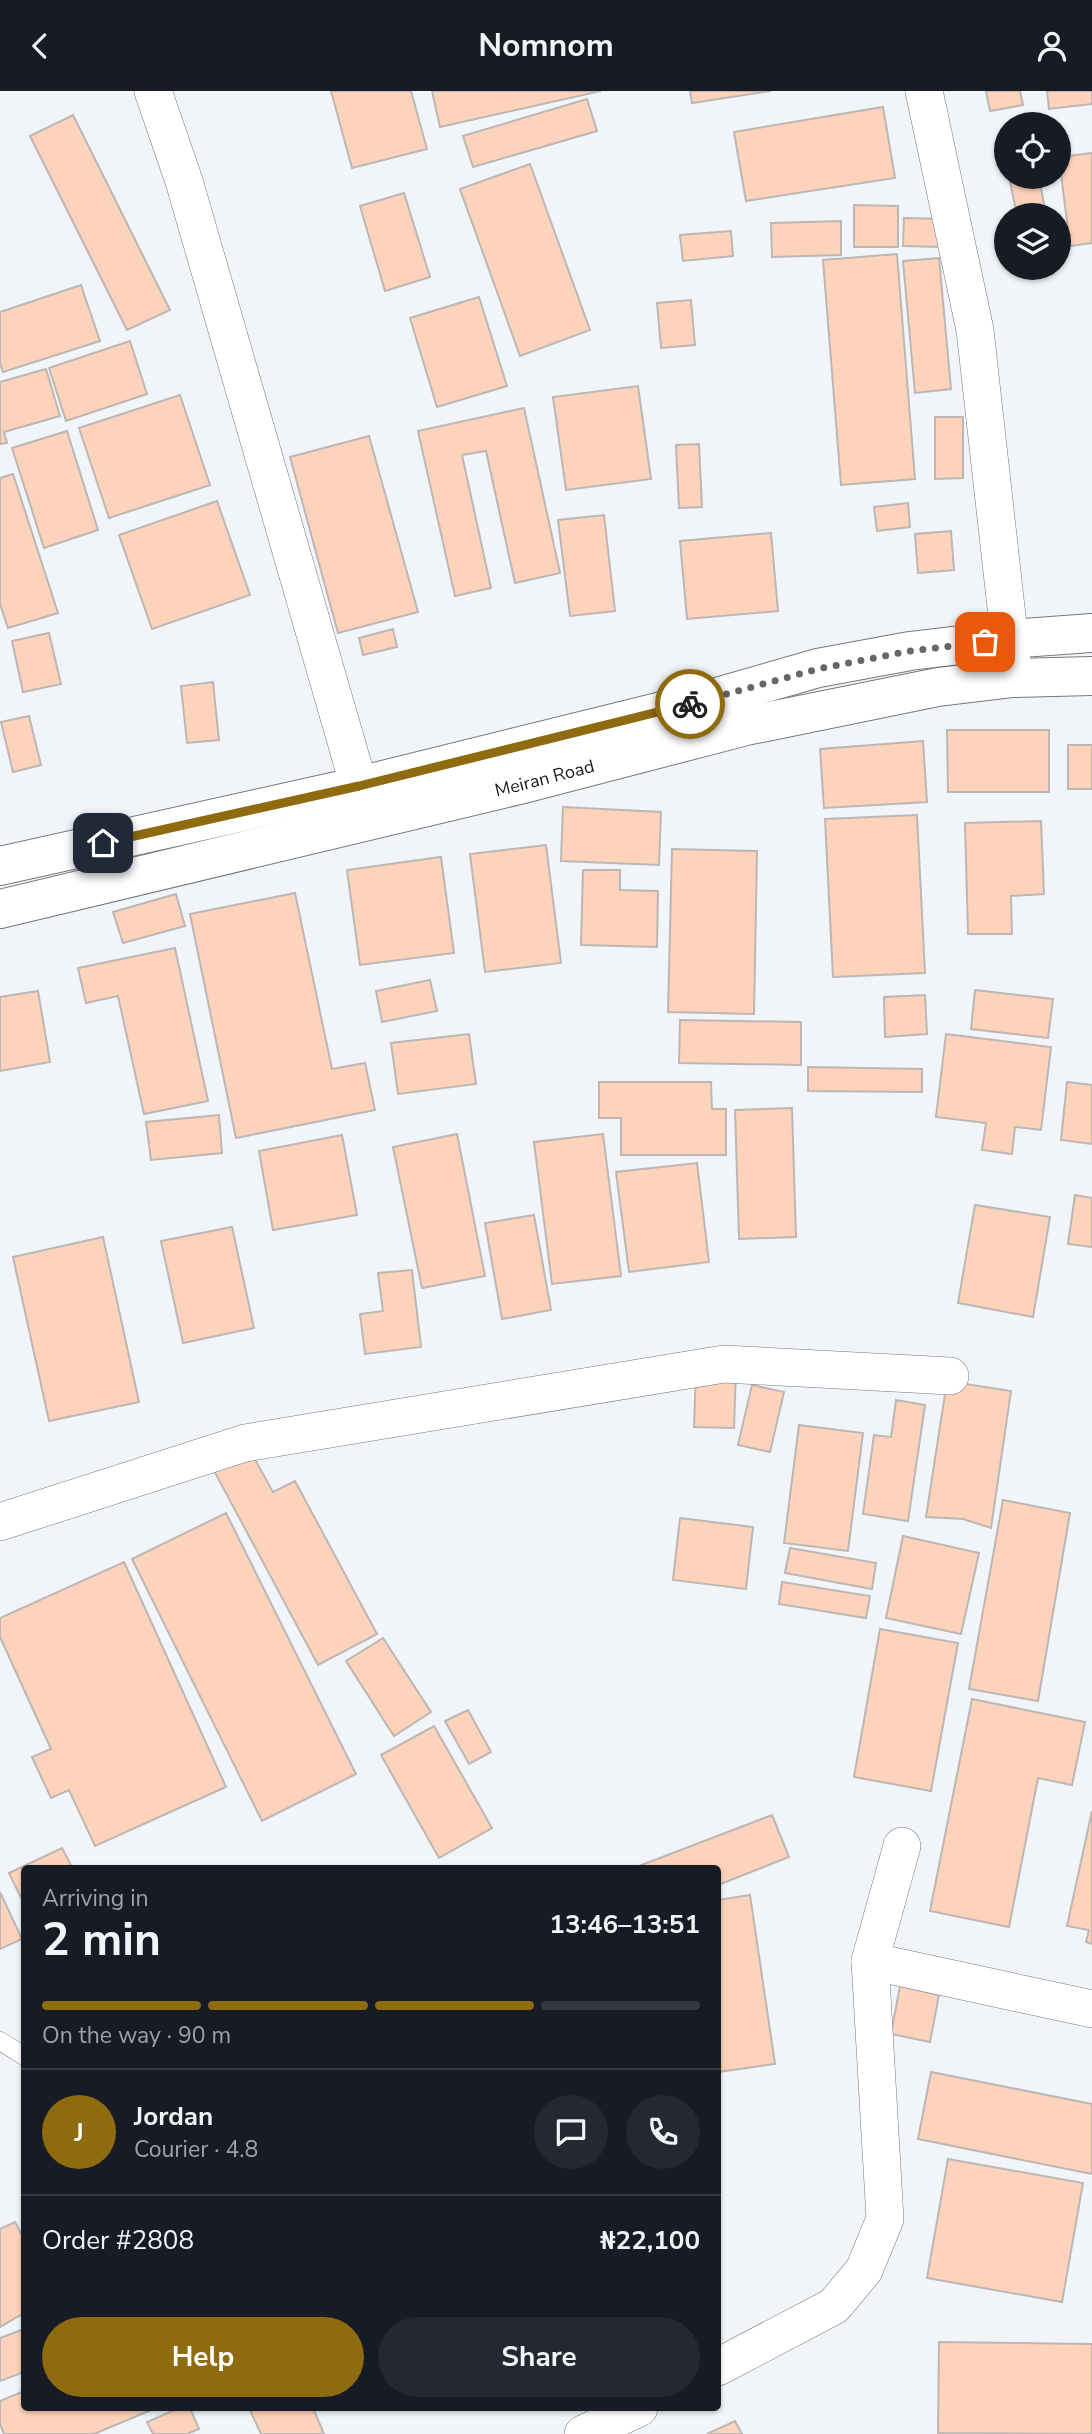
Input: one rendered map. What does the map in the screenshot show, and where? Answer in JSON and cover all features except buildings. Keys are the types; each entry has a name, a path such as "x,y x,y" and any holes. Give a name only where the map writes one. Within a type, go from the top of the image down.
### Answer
{"main road":[{"name":"Meiran Road","path":"0,866 359,786 703,701 818,669 910,651 1092,633"},
{"name":"Meiran Road","path":"0,909 523,784 746,726 938,687 1013,678 1092,676"}],"street":[{"path":"153,91 184,181 359,786"},
{"path":"924,91 975,330 1013,678"},
{"path":"0,1522 246,1443 724,1364 950,1376"},
{"path":"721,2365 834,2306 864,2270 885,2219 870,1961 902,1846"},
{"path":"870,1961 1092,2009"},
{"path":"583,2434 633,2411"}],"lane":[{"path":"0,2041 21,2054"}],"way so far":[{"path":"690,704 818,669 910,651 985,642"}],"route":[{"path":"103,843 359,786 690,704"}]}
